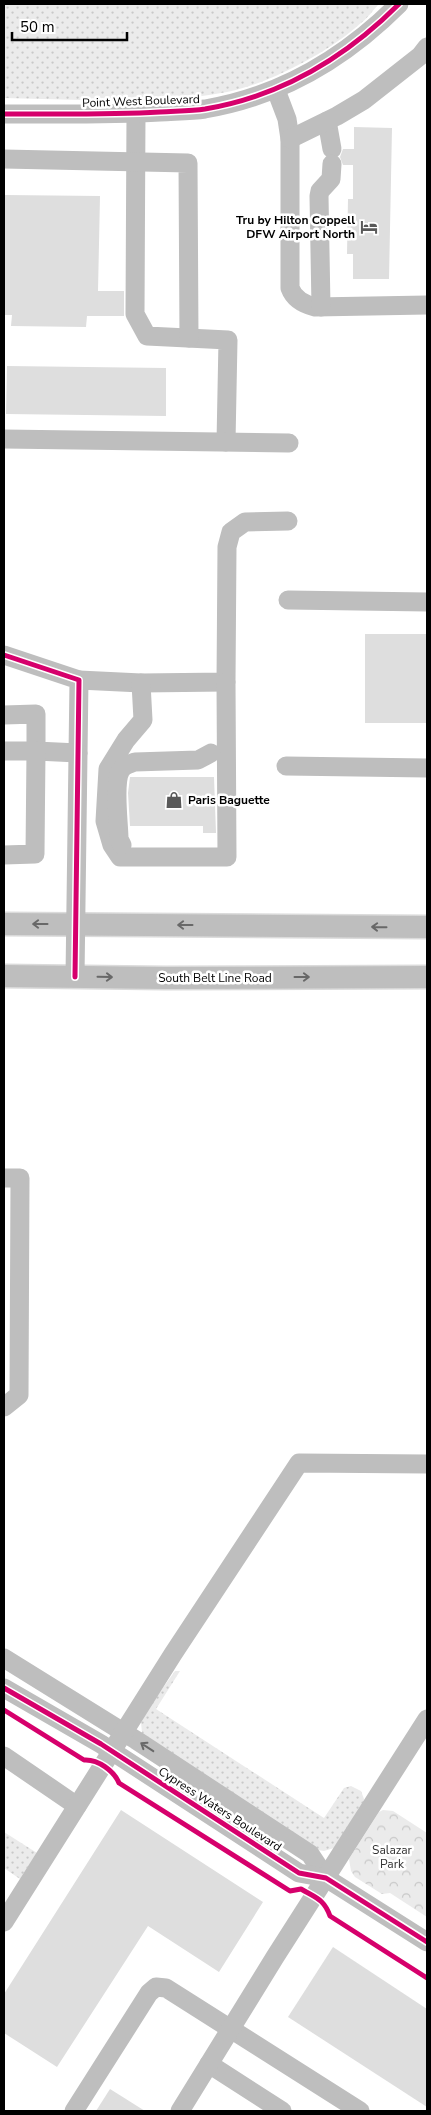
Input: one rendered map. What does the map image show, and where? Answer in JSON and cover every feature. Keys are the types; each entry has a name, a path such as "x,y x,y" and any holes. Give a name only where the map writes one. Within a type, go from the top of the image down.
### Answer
{"main road":[{"path":"4,924 427,927"},
{"name":"South Belt Line Road","path":"4,976 427,977"}],"street":[{"name":"Point West Boulevard","path":"4,114 136,113 204,109 276,90 310,74 374,29 399,4"},
{"path":"290,139 364,100 425,58"},
{"path":"276,90 287,119 290,139 290,288 292,294 299,301 309,306 321,307 427,305"},
{"path":"136,113 135,314 147,336 228,340 226,442"},
{"path":"321,307 319,196 320,191 331,179 332,156 327,121"},
{"path":"4,159 188,163 189,338"},
{"path":"4,439 289,443"},
{"path":"141,683 144,720 116,754 108,769 105,821 112,845 120,857 227,857 219,753 226,682 227,547 231,532 245,522 288,521"},
{"path":"288,600 427,602"},
{"path":"4,655 79,680 141,683 226,682"},
{"path":"75,977 79,680"},
{"path":"4,715 36,714 35,854 4,855"},
{"path":"4,751 78,753"},
{"path":"116,754 219,753"},
{"path":"127,857 119,839 118,783 120,771 126,764 198,760 219,753"},
{"path":"286,766 427,768"},
{"path":"4,1178 20,1178 20,1208 19,1395 4,1407"},
{"path":"4,1922 113,1752 173,1654 299,1463 427,1464"},
{"name":"Cypress Waters Boulevard","path":"4,1658 124,1733 310,1854 326,1878"},
{"name":"Cypress Waters Boulevard","path":"4,1688 113,1752 299,1873 326,1878 427,1942"},
{"path":"188,2108 209,2064 427,1719"},
{"path":"4,1756 77,1806"},
{"path":"74,2111 149,1993 156,1987 166,1988 231,2031 360,2111"},
{"path":"209,2064 282,2111"}],"green space":[{"path":"4,4 379,4 364,21 332,45 298,65 261,82 227,92 199,96 116,101 4,98"},
{"path":"175,1671 180,1671 156,1709 324,1818 344,1788 351,1786 361,1791 364,1799 363,1803 334,1848 324,1851 317,1850 142,1733 142,1717"},
{"name":"Salazar Park","path":"383,1810 393,1811 427,1833 427,1917 390,1893 382,1894 355,1877 351,1871 349,1859 379,1812"},
{"path":"4,1832 37,1853 20,1879 4,1868"}],"building":[{"name":"Tru by Hilton Coppell DFW Airport North","path":"354,127 392,128 389,279 353,279 353,254 347,254 348,199 353,199 353,165 343,165 340,157 343,149 354,149"},
{"path":"5,195 100,196 98,291 124,291 124,316 87,316 86,327 11,326 12,315 4,315"},
{"path":"7,366 166,368 166,416 6,414"},
{"path":"365,634 427,634 427,723 365,723"},
{"path":"130,777 214,777 216,833 203,833 203,826 130,826 128,793"},
{"path":"121,1810 263,1902 219,1972 148,1926 57,2067 4,2033 4,1994"},
{"path":"333,1947 427,2009 427,2107 288,2017"},
{"path":"110,2089 145,2111 96,2111"}],"cycle path":[{"path":"4,114 140,113 200,110 233,103 260,95 311,72 357,41 399,4"},
{"path":"4,655 79,680 75,977"},
{"path":"4,1688 101,1744 299,1873 326,1878 427,1942"},
{"path":"4,1710 84,1760 95,1761 105,1767 119,1783 290,1891 301,1889 315,1897 322,1902 330,1916 427,1978"}],"place":[{"name":"Tru by Hilton Coppell DFW Airport North","path":"369,227"},
{"name":"Paris Baguette","path":"174,800"}]}
